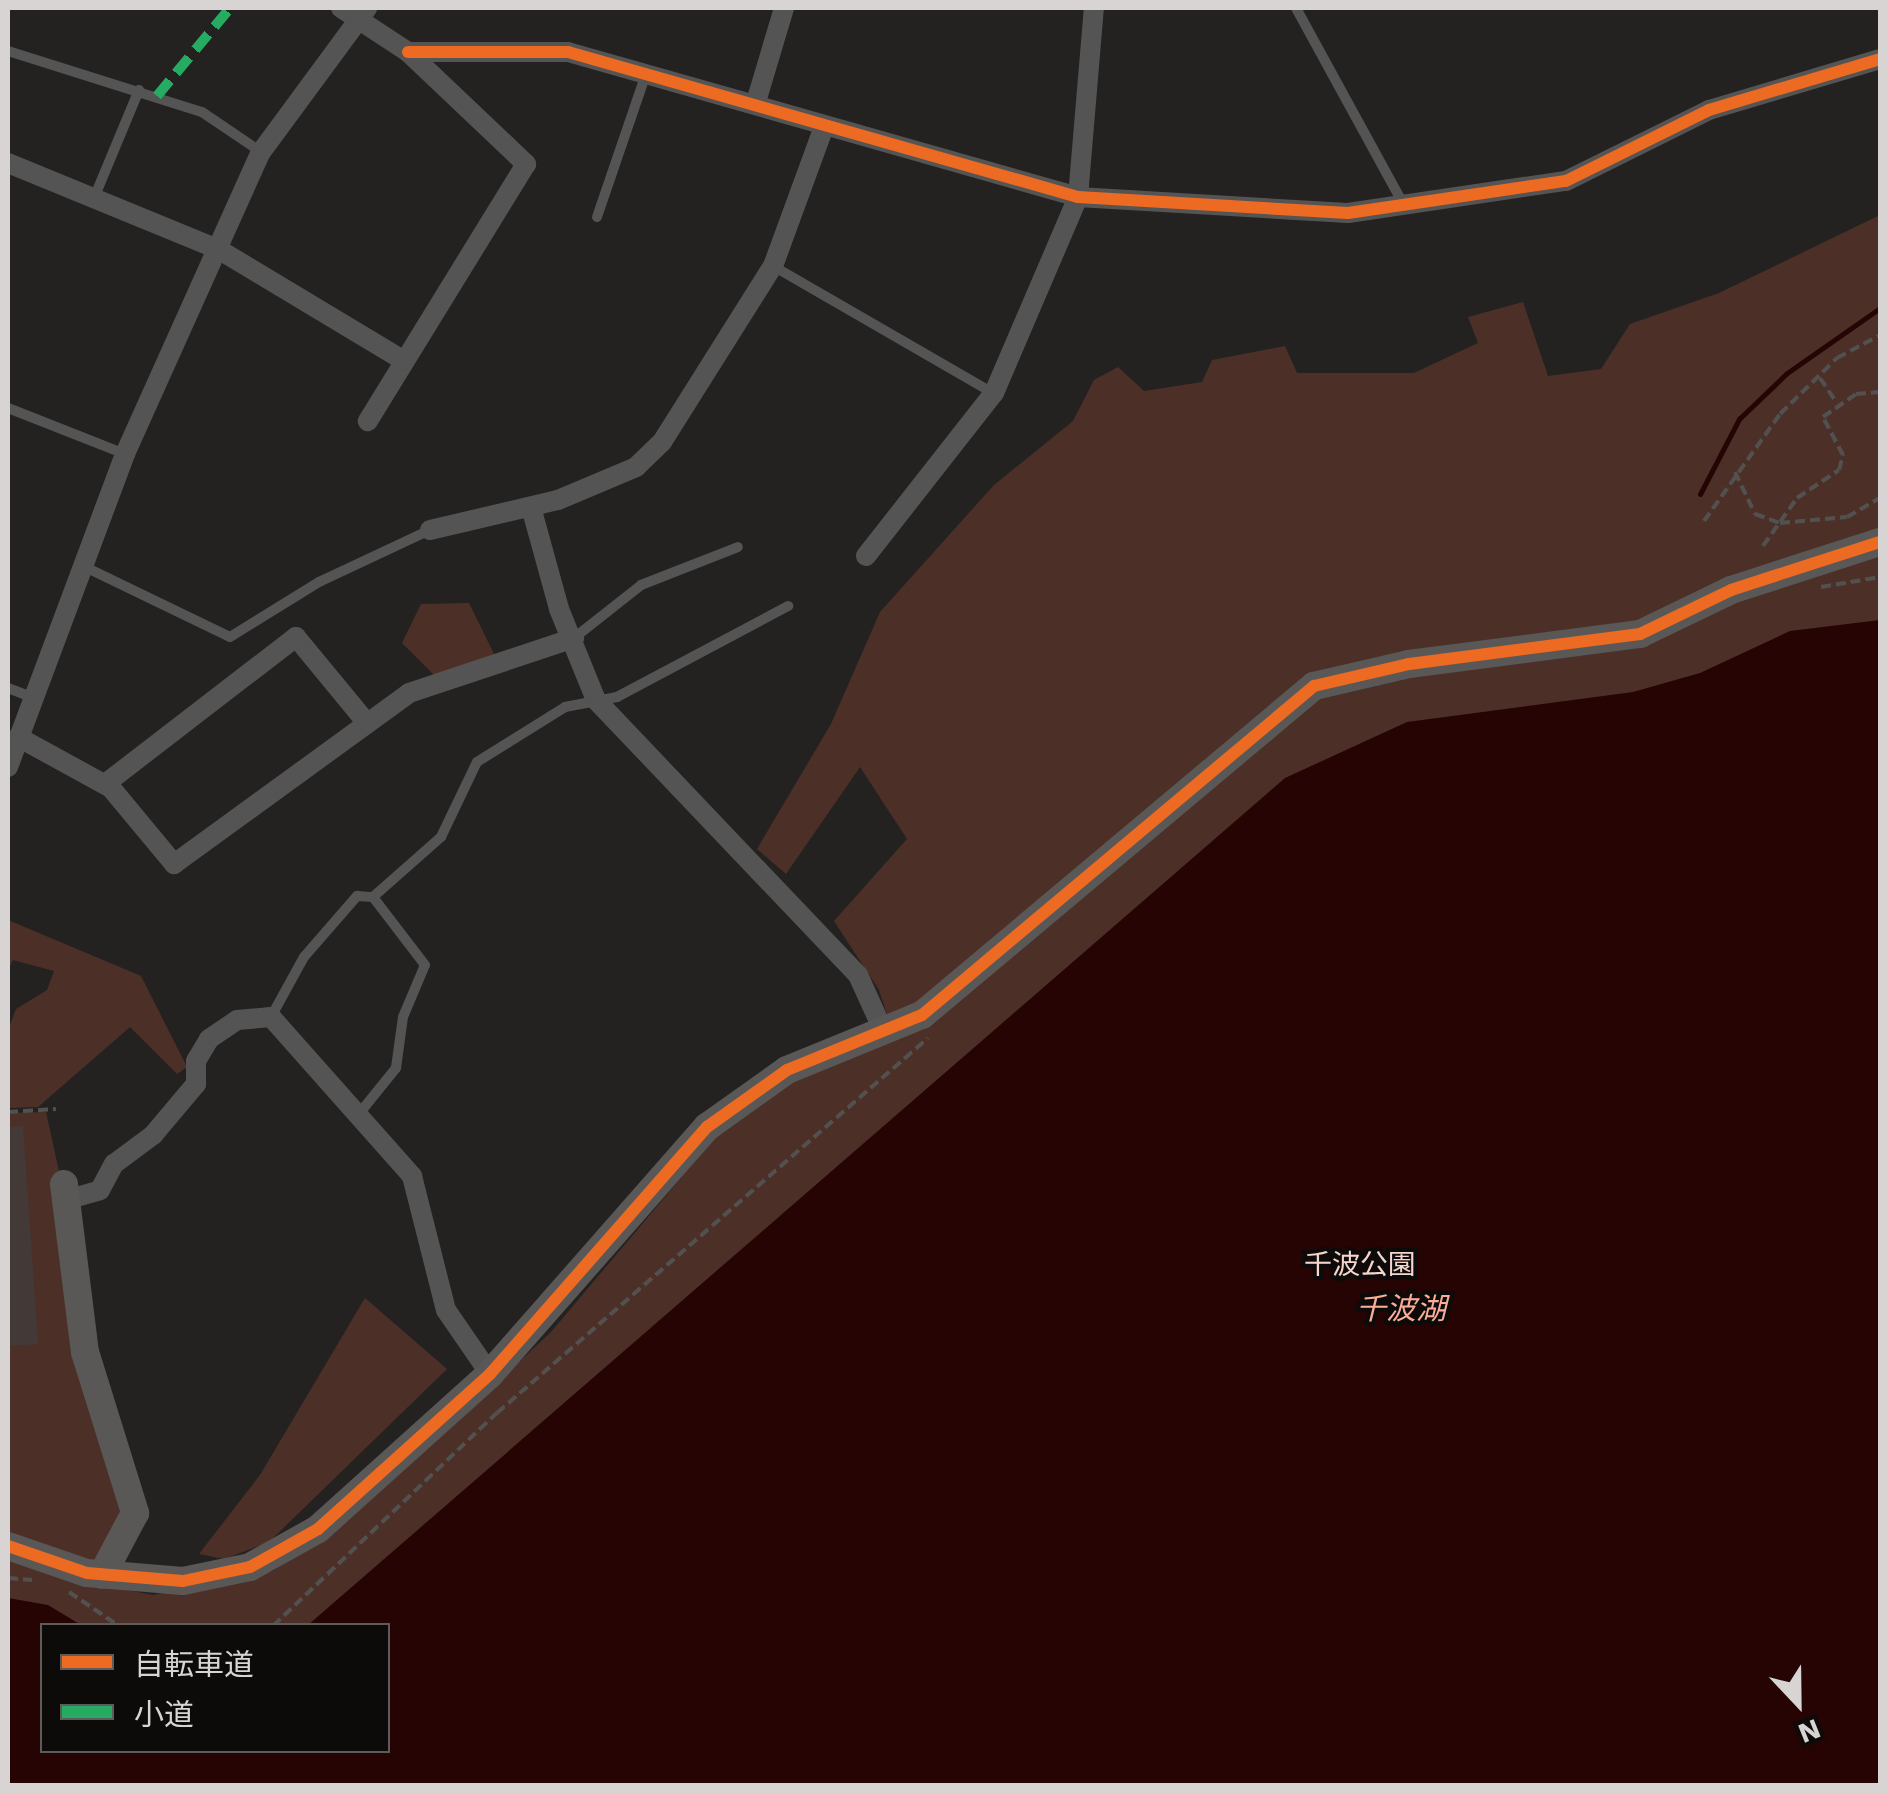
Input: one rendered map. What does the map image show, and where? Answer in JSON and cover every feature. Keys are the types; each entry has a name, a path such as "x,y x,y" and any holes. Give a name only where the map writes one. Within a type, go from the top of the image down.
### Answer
{"street":[{"path":"756,102 784,8"},
{"path":"866,556 994,393 1078,197 1094,8"},
{"path":"8,768 125,454 261,152 354,12 408,52 526,164 368,421"},
{"path":"408,52 568,52 756,102 824,127 1078,197 1348,214 1401,200 1525,192 1566,181 1709,110 1880,59"},
{"path":"430,530 531,507 636,467 662,442 773,266 824,127"},
{"path":"8,163 218,249 403,360"},
{"path":"531,507 596,700 858,975 883,1030"},
{"path":"8,1546 102,1576 183,1581 285,1551 364,1492 490,1374 707,1127 786,1070 922,1015 1314,686 1409,664 1640,634 1749,582 1880,542"},
{"path":"105,784 296,637 367,723"},
{"path":"18,737 105,784 174,864 409,692 574,638"},
{"path":"102,1576 135,1513 84,1352 65,1192 100,1190 114,1164 153,1135 196,1084 196,1061 209,1038 237,1020 271,1017 412,1176 446,1310 490,1374"}],"lane":[{"path":"1296,8 1401,200"},
{"path":"8,51 202,112 261,152"},
{"path":"597,217 646,73"},
{"path":"94,198 139,90"},
{"path":"773,266 994,393"},
{"path":"8,408 125,454"},
{"path":"81,564 230,637 319,582 430,530"},
{"path":"574,638 641,585 738,546"},
{"path":"271,1017 304,957 356,896 373,897 441,837 477,762 565,707 596,700 788,606"},
{"path":"8,688 32,697"},
{"path":"357,1115 396,1068 403,1017 425,965 373,897"}],"path":[{"path":"1704,521 1735,471 1837,358 1880,336"},
{"path":"1820,378 1838,402"},
{"path":"1763,546 1797,498 1839,470 1843,455 1823,417 1838,402 1872,388 1880,392"},
{"path":"1735,471 1755,514 1780,523 1846,518 1880,498"},
{"path":"1805,589 1880,577"},
{"path":"276,1623 497,1413 944,1024"},
{"path":"8,1112 56,1109"},
{"path":"8,1578 43,1582"},
{"path":"54,1586 114,1623"}],"green space":[{"name":"千波湖","path":"1880,215 1880,1785 8,1785 8,1113 46,1112 60,1176 123,1517 96,1584 153,1595 273,1571 357,1512 551,1332 719,1133 796,1077 894,1035 879,990 834,921 907,839 860,767 786,874 757,849 831,724 880,612 994,485 1073,421 1094,380 1118,367 1144,391 1202,382 1212,360 1285,346 1297,373 1414,373 1478,343 1468,317 1523,302 1548,376 1601,369 1630,324 1719,293"},
{"path":"469,603 495,656 435,676 402,643 421,604"},
{"path":"8,920 141,976 187,1067 177,1074 130,1027 38,1107 8,1108 8,1030 16,1009 47,990 54,971 13,960 8,970"},
{"path":"365,1298 447,1369 269,1542 224,1559 199,1554 260,1475"}],"water":[{"name":"千波湖","path":"1880,620 1880,1785 8,1785 8,1598 48,1605 78,1623 40,1623 40,1753 390,1753 390,1623 310,1623 1285,778 1407,722 1633,692 1700,673 1790,631"}],"building":[{"path":"23,1126 38,1344 8,1346 8,1127"}],"waterway":[{"path":"1700,494 1739,419 1787,373 1880,308"}],"marked path":[{"path":"157,96 230,8"}],"cycle path":[{"path":"408,52 568,52 1078,197 1348,213 1566,181 1709,110 1880,59"},
{"path":"8,1546 87,1573 183,1581 250,1567 318,1529 490,1374 707,1127 787,1070 922,1015 1314,686 1409,664 1640,634 1731,590 1880,542"}],"park label":[{"name":"千波公園","path":"1360,1265"}]}
